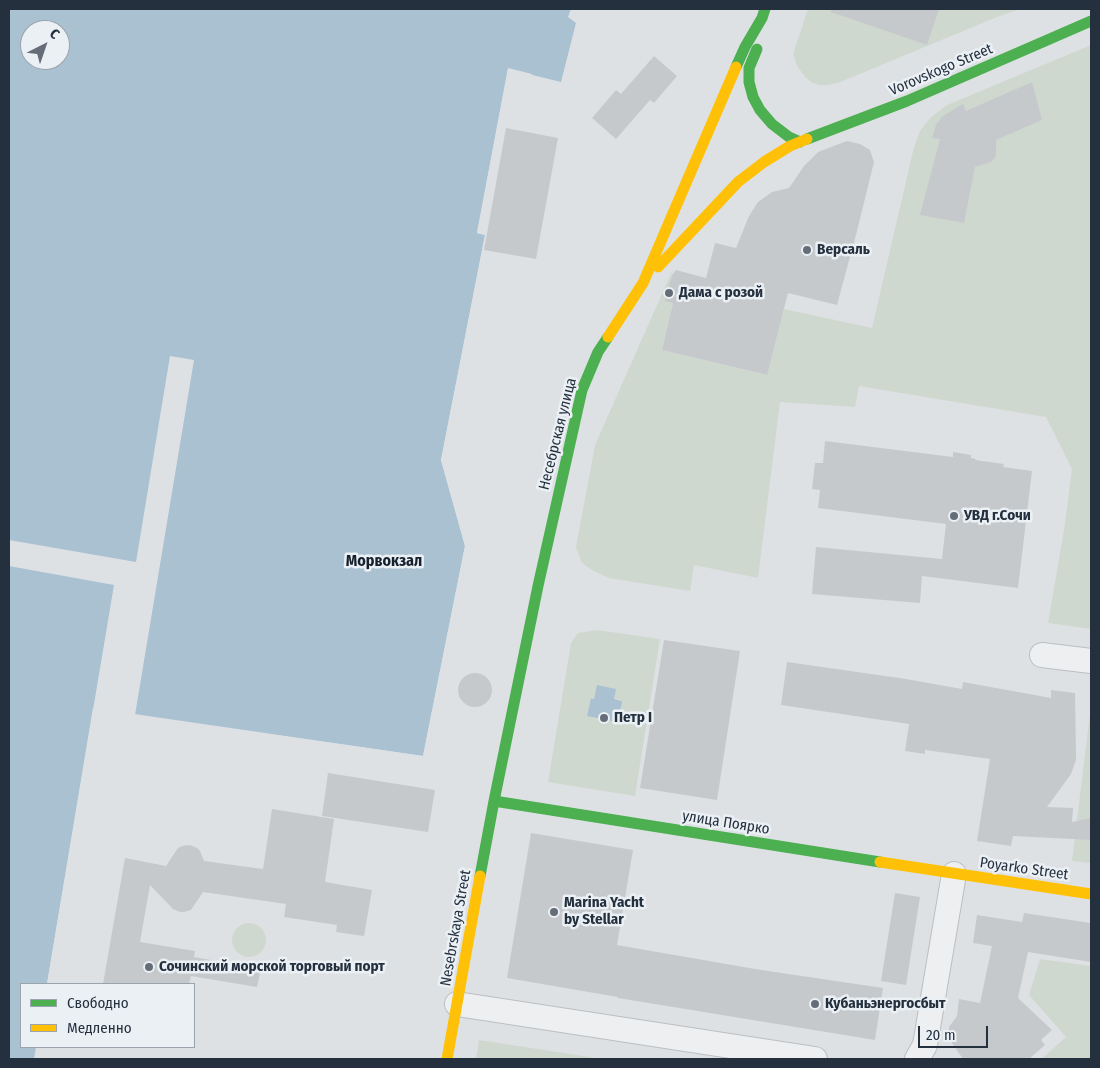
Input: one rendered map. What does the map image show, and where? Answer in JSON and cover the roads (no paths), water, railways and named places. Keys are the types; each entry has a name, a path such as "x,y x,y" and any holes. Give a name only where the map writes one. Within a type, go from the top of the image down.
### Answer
{"main road":[{"path":"763,13 756,51 749,68 749,82 753,97 760,110 772,124 789,137 800,142"},
{"name":"Несебрская улица","path":"494,801 538,586 582,390 598,352 643,283 745,47 763,13"},
{"name":"Vorovskogo Street","path":"643,283 738,182 764,162 790,146 907,101 1091,21"},
{"name":"улица Поярко","path":"494,801 954,874"},
{"name":"Nesebrskaya Street","path":"447,1059 494,801"},
{"name":"Poyarko Street","path":"954,874 1091,894"}],"street":[{"path":"1042,655 1091,661"},
{"path":"917,1059 925,1045 954,874"},
{"path":"457,1004 816,1059"}],"water":[{"path":"9,9 571,9 568,17 576,23 561,82 508,69 477,233 485,235 441,460 465,546 423,756 93,708 47,983 20,983 20,1048 36,1048 34,1059 9,1059"},
{"path":"597,685 616,689 614,699 622,701 618,722 587,716 591,698 594,699"}],"place":[{"name":"Версаль","path":"807,250"},
{"name":"Дама с розой","path":"669,293"},
{"name":"УВД г.Сочи","path":"954,516"},
{"name":"Петр I","path":"604,718"},
{"name":"Marina Yacht by Stellar","path":"554,912"},
{"name":"Сочинский морской торговый порт","path":"149,967"},
{"name":"Кубаньэнергосбыт","path":"815,1004"}],"district":[{"name":"Морвокзал","path":"384,562"}]}
